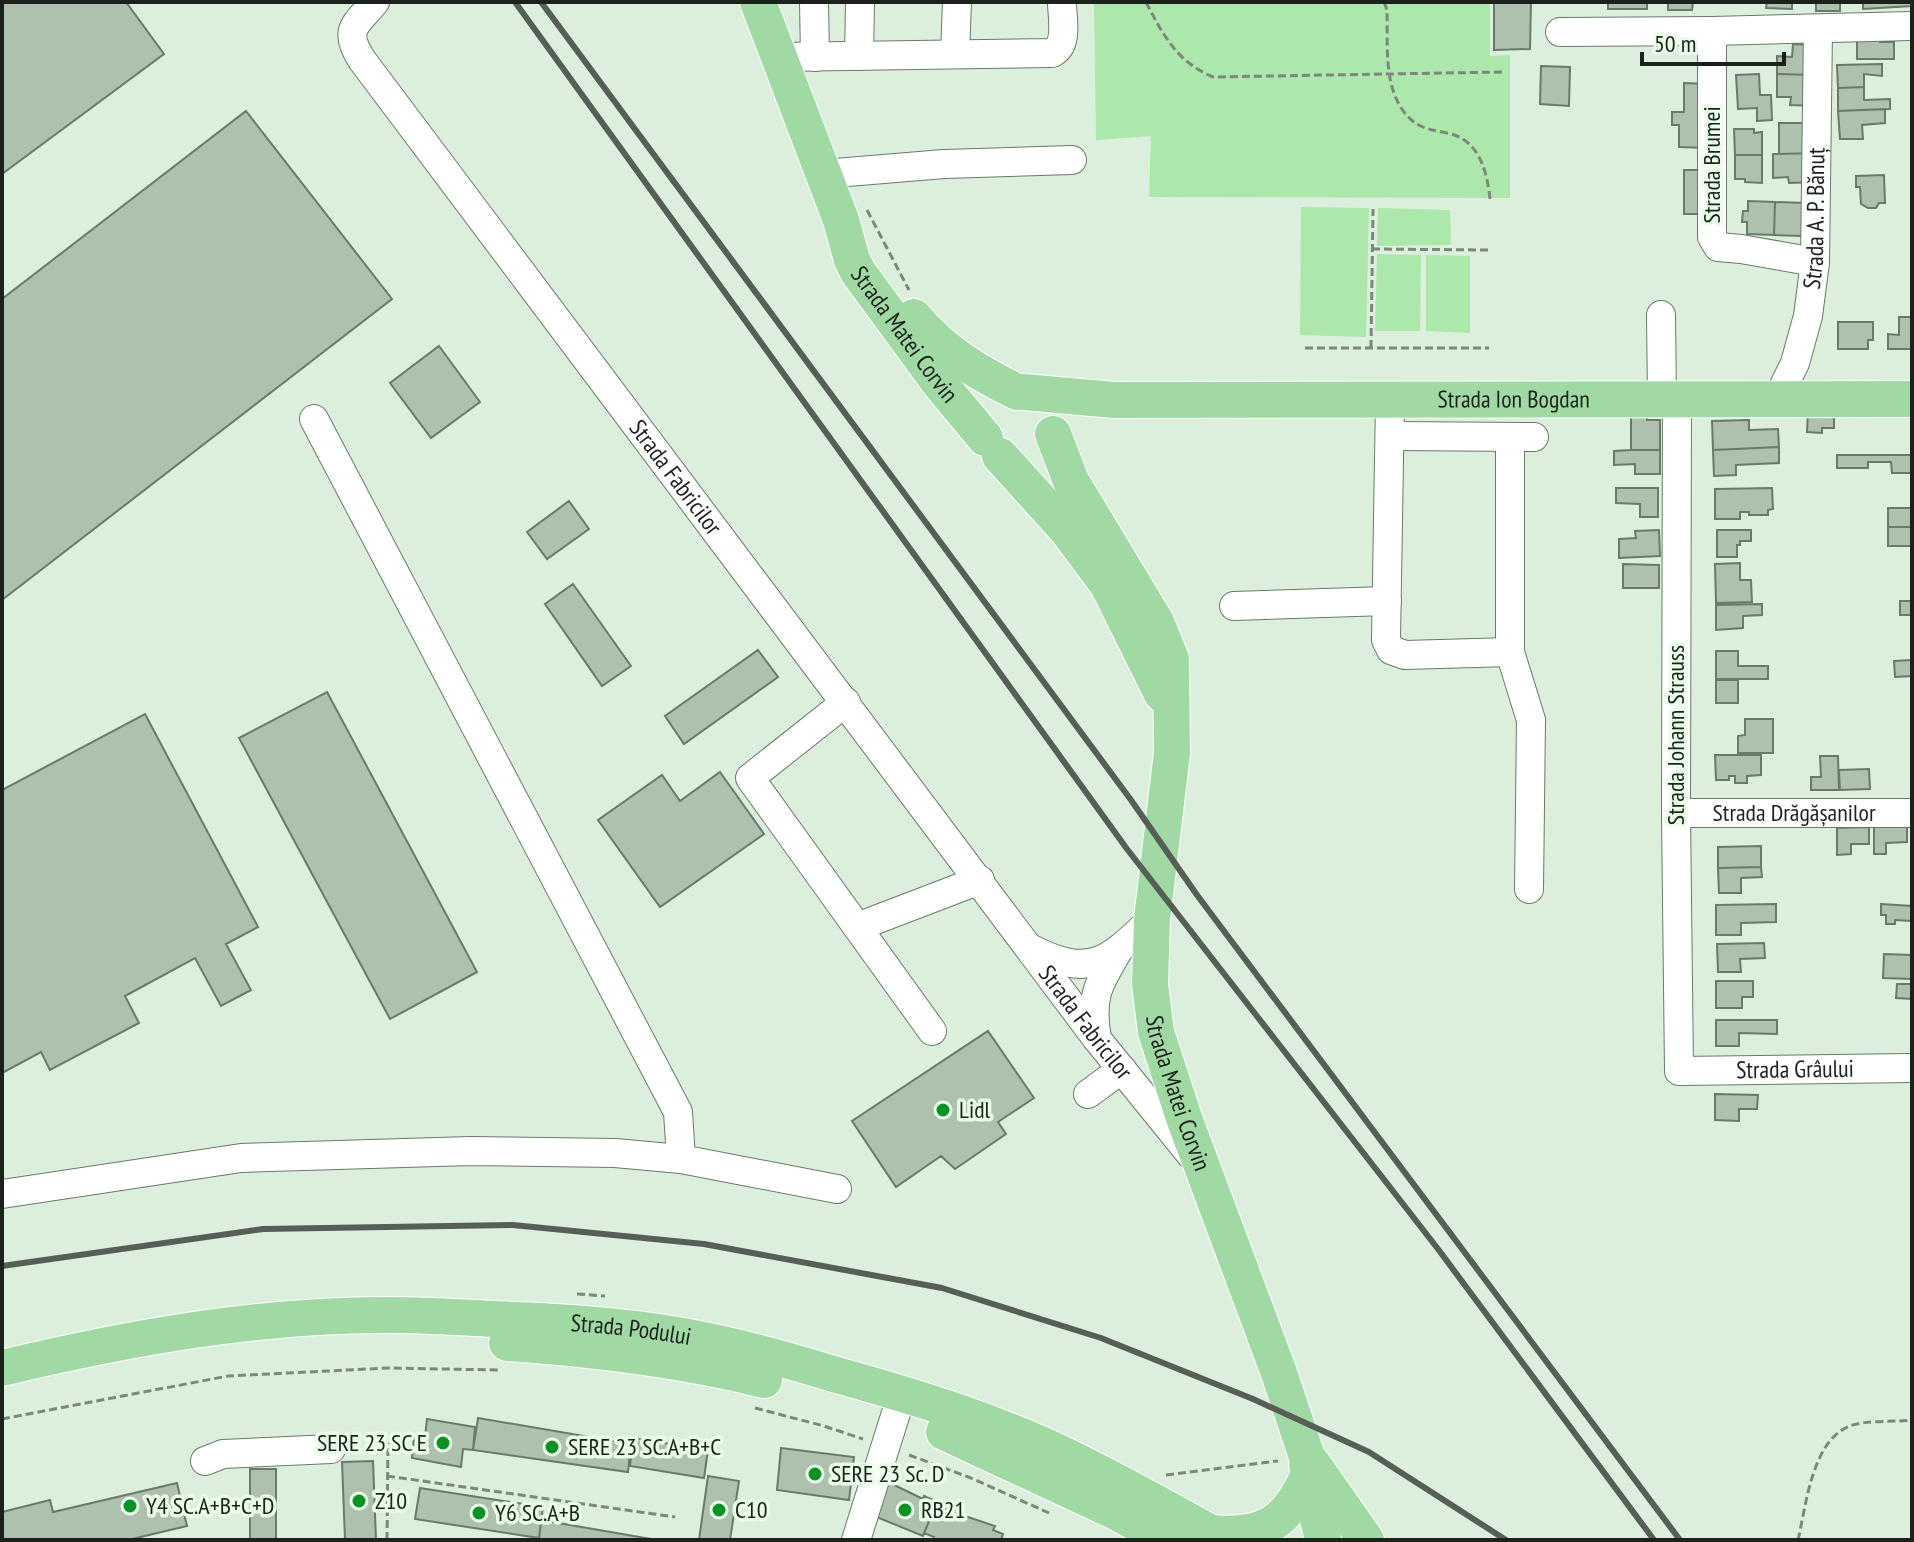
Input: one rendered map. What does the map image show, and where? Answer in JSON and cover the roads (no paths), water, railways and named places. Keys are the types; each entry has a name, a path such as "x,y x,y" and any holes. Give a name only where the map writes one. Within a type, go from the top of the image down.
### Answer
{"main road":[{"name":"Strada Matei Corvin","path":"758,2 841,220 852,260 871,293 993,447 1067,530 1108,585 1171,714"},
{"name":"Strada Matei Corvin","path":"841,220 935,341 972,369 1021,392"},
{"name":"Strada Ion Bogdan","path":"1021,392 1114,400 1912,399"},
{"path":"1021,392 1034,396 1049,411 1053,432 1047,447 1030,459 1010,460 993,447 986,414 1001,396 1021,392"},
{"name":"Strada Ion Bogdan","path":"1053,432 1114,400"},
{"name":"Strada Matei Corvin","path":"1053,432 1071,481 1166,643 1173,678 1172,753 1152,919 1150,984 1156,1032 1202,1168 1274,1359 1308,1466"},
{"name":"Strada Podului","path":"2,1368 102,1344 186,1330 282,1320 385,1315 565,1321 646,1330 709,1341 794,1362 897,1392 981,1422 1064,1455 1217,1536"},
{"name":"Strada Podului","path":"2,1394 127,1364 286,1343 381,1339 591,1349 724,1370 896,1413 1026,1468 1167,1540"},
{"path":"1217,1536 1250,1534 1274,1523 1294,1503 1308,1466"},
{"path":"1308,1466 1323,1540"},
{"path":"1308,1466 1366,1540"}],"street":[{"name":"Strada Fabricilor","path":"375,2 355,22 353,47 1097,1039 1202,1168"},
{"path":"814,2 815,57"},
{"path":"859,56 860,2"},
{"path":"955,54 957,2"},
{"path":"779,57 1052,53 1063,42 1062,2"},
{"path":"1560,32 1912,26"},
{"name":"Strada A. P. Bănuț","path":"1777,400 1795,363 1808,316 1815,262 1818,29"},
{"name":"Strada Brumei","path":"1712,31 1712,237 1718,247 1815,262"},
{"path":"823,174 931,164 1072,160"},
{"name":"Strada Johann Strauss","path":"1661,315 1669,399 1679,1071"},
{"path":"1390,400 1386,640 1391,650 1405,655 1510,652"},
{"path":"314,419 678,1112 681,1159"},
{"path":"1391,436 1522,437 1510,652 1531,720 1529,889"},
{"path":"1234,606 1387,601"},
{"path":"846,702 750,778 932,1031"},
{"name":"Strada Drăgășanilor","path":"1676,813 1912,813"},
{"path":"857,927 980,880"},
{"name":"Strada Fabricilor","path":"1031,949 1051,959 1085,965 1118,951 1152,919"},
{"path":"1097,1039 1093,1014 1095,995 1118,951"},
{"name":"Strada Grâului","path":"1679,1071 1912,1068"},
{"path":"1088,1094 1122,1069"},
{"path":"2,1194 241,1158 471,1151 615,1153 681,1159 837,1189"},
{"path":"859,1539 896,1413"},
{"path":"205,1461 223,1454 331,1449"}],"railway":[{"path":"515,2 1127,849 1438,1249 1654,1540"},
{"path":"541,2 1131,800 1197,895 1680,1540"},
{"path":"2,1266 263,1229 513,1225 704,1244 942,1288 1101,1338 1253,1399 1369,1452 1506,1540"}],"place":[{"name":"Lidl","path":"943,1110"},
{"name":"SERE 23 SC E","path":"443,1443"},
{"name":"SERE 23 SC.A+B+C","path":"552,1447"},
{"name":"SERE 23 Sc. D","path":"815,1474"},
{"name":"Z10","path":"359,1501"},
{"name":"Y4 SC.A+B+C+D","path":"130,1506"},
{"name":"C10","path":"719,1510"},
{"name":"RB21","path":"905,1510"},
{"name":"Y6 SC.A+B","path":"479,1513"}]}
